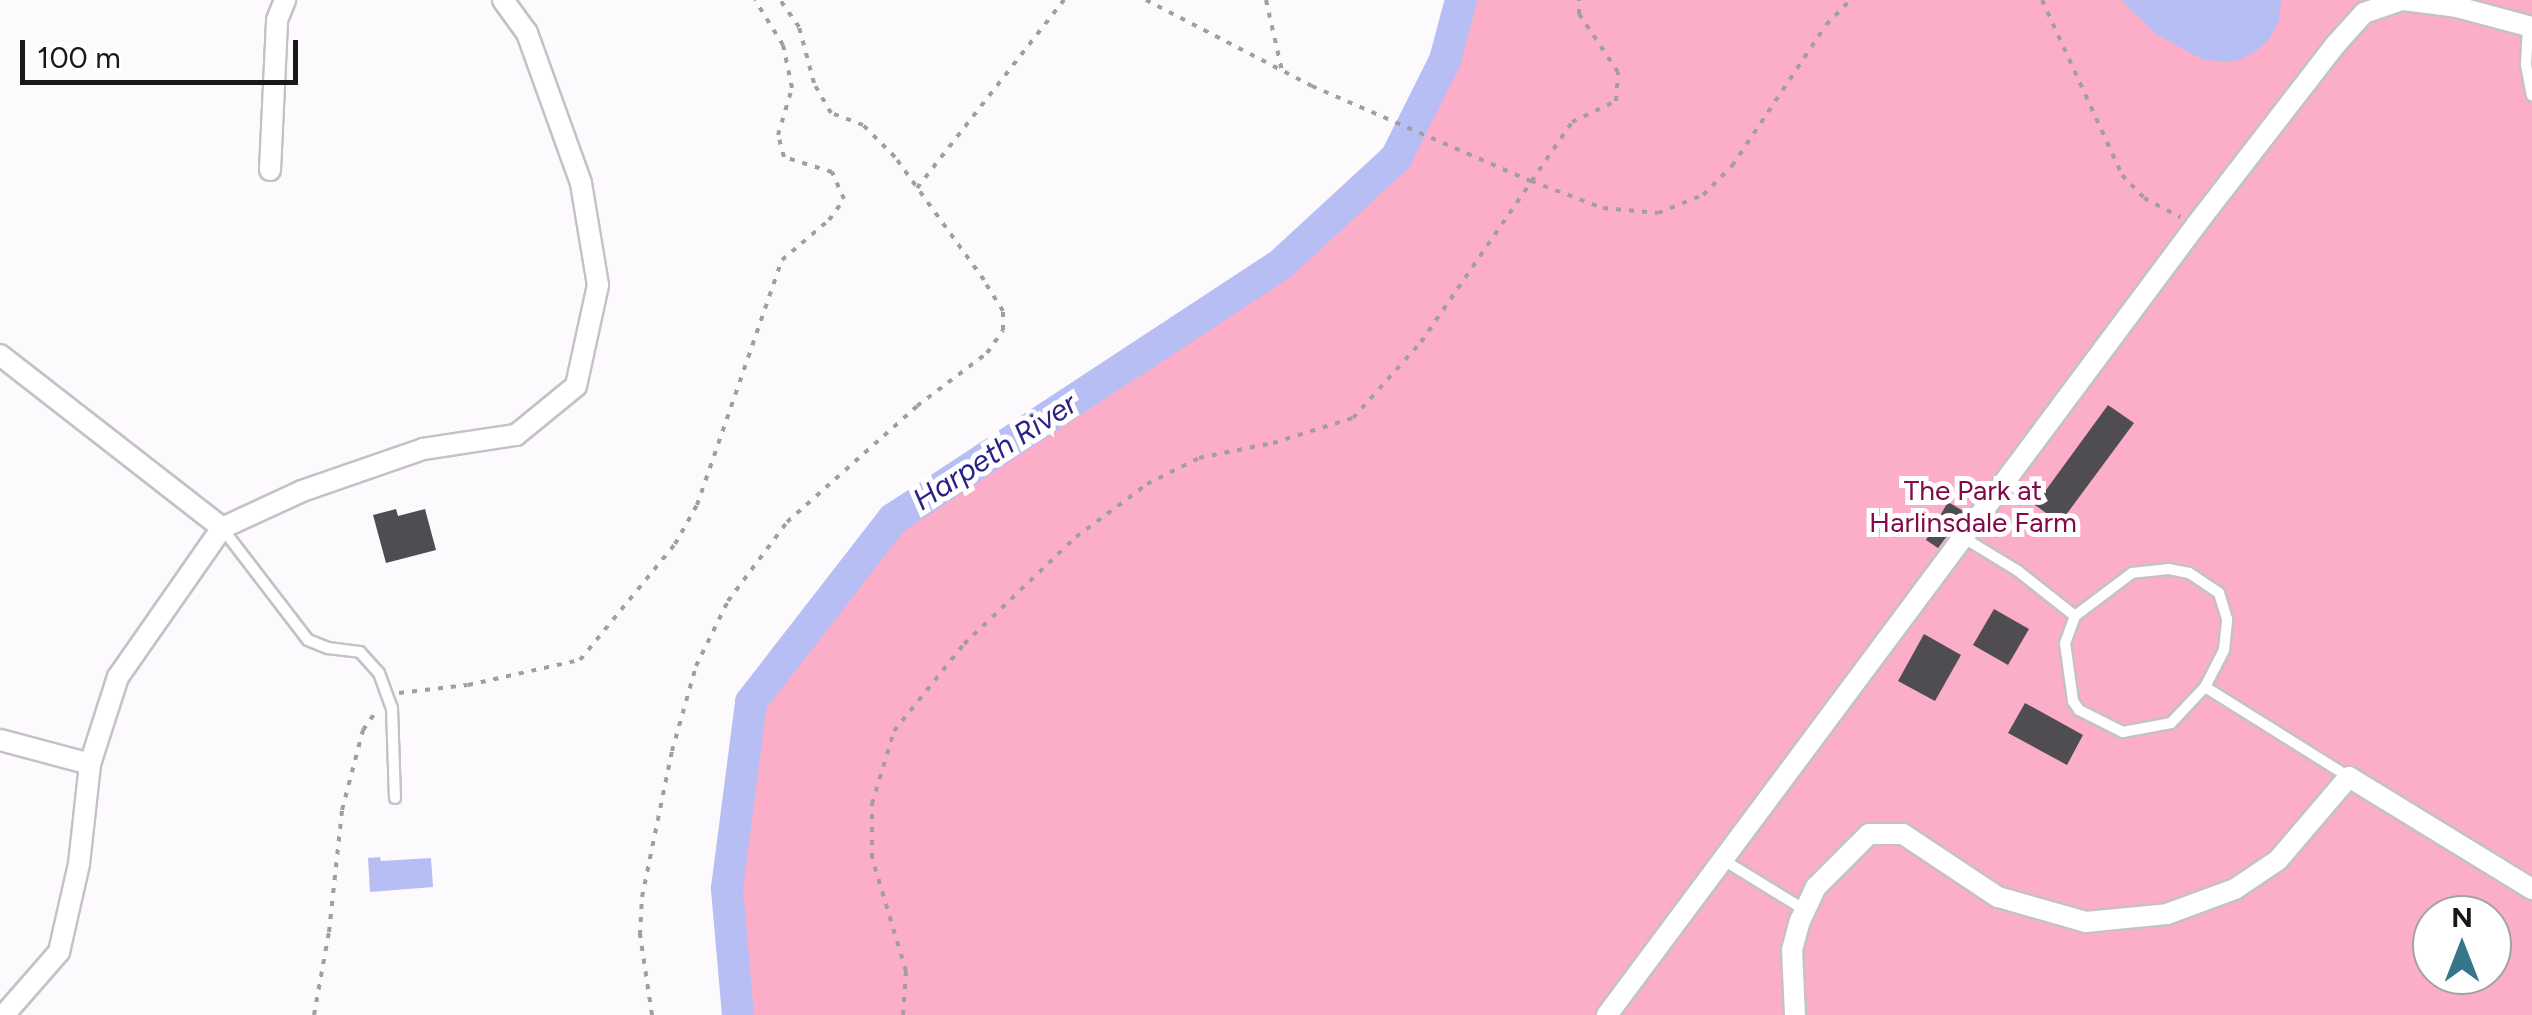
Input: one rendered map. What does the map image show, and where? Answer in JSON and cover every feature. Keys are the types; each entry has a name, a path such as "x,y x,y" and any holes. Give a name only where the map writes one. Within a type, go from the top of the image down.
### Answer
{"street":[{"path":"270,170 276,20 284,0"},
{"path":"4,1015 59,952 79,864 90,764 118,676 222,528 302,491 423,449 516,435 576,386 598,285 582,183 527,33 503,0"},
{"path":"1606,1015 1725,861 2196,225 2356,19 2375,6 2403,0 2457,7 2530,26"},
{"path":"0,355 222,528"},
{"path":"0,740 90,764"},
{"path":"1795,1015 1792,950 1805,910 1816,887 1870,834 1903,834 1998,897 2086,922 2167,914 2235,890 2278,860 2349,777 2532,889"}],"lane":[{"path":"2530,26 2526,66 2532,95"},
{"path":"222,528 308,640 328,648 360,652 378,673 388,695 395,798"},
{"path":"1964,538 2018,571 2076,616"},
{"path":"2169,569 2208,583 2219,593 2227,618 2224,650 2204,687 2172,723 2123,732 2080,710 2068,681 2065,643 2076,616 2132,573 2169,569"},
{"path":"2204,687 2349,777"},
{"path":"1725,861 1805,910"}],"path":[{"path":"314,1015 329,932 342,810 363,730 388,695 468,685 580,660 675,544 697,505 782,260 829,220 844,198 832,172 784,158 778,135 792,88 783,45 754,0"},
{"path":"652,1015 640,934 642,897 696,666 728,601 788,522 916,406 986,353 1004,330 1004,311 896,156 863,125 832,113 814,83 799,27 780,0"},
{"path":"916,188 1064,0"},
{"path":"1146,0 1312,86 1531,181 1603,208 1658,213 1703,195 1732,166 1826,24 1850,0"},
{"path":"1266,0 1282,71"},
{"path":"903,1015 906,971 872,858 872,804 894,731 964,644 1076,537 1147,484 1199,458 1273,444 1353,418 1421,342 1572,122 1616,101 1618,72 1579,14 1580,0"},
{"path":"2042,0 2122,175 2144,198 2196,225"}],"green space":[{"name":"The Park at Harlinsdale Farm","path":"1461,0 2532,0 2532,1015 738,1015 727,888 751,702 893,519 1281,264 1395,158 1445,60"}],"water":[{"path":"2121,0 2281,0 2279,21 2270,38 2254,53 2233,62 2203,60 2156,34"},
{"path":"380,857 381,861 431,858 433,887 370,892 368,858"}],"building":[{"path":"2108,405 2134,423 2060,523 2035,505"},
{"path":"1948,502 1965,512 1938,548 1926,540"},
{"path":"396,509 398,516 425,509 436,550 386,563 373,515"},
{"path":"1994,609 2029,629 2008,665 1973,645"},
{"path":"1924,634 1961,655 1935,701 1898,681"},
{"path":"2025,703 2083,735 2067,765 2008,733"}],"waterway":[{"name":"Harpeth River","path":"738,1015 727,888 751,702 893,519 1281,264 1396,158 1445,60 1461,0"}]}
